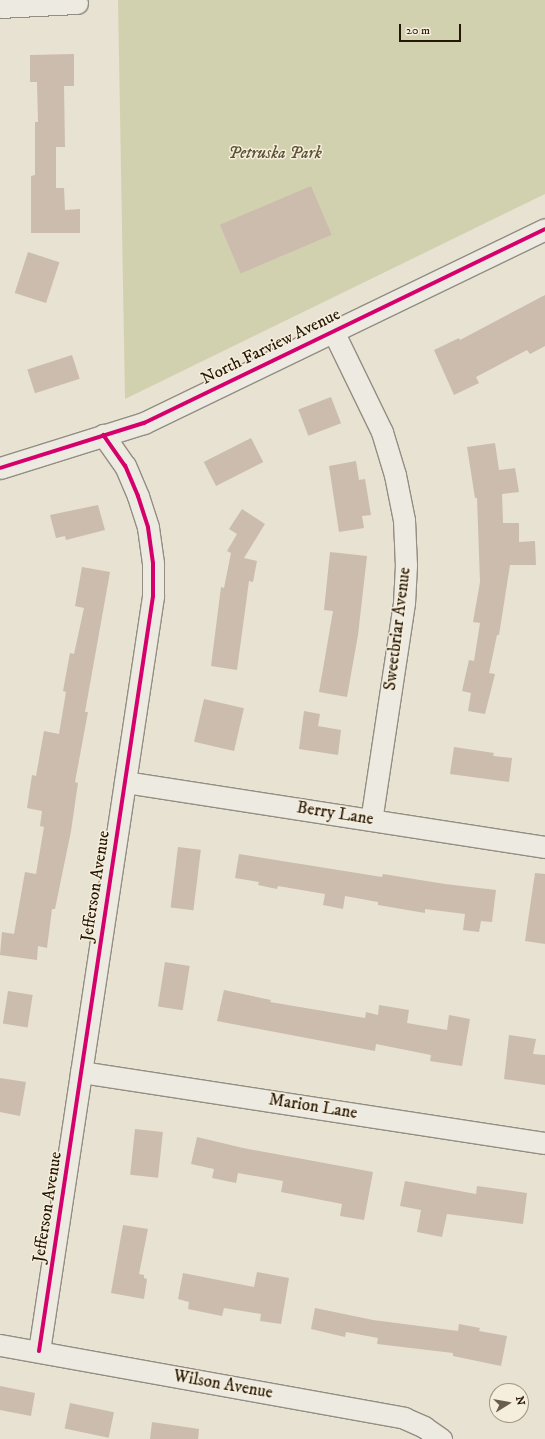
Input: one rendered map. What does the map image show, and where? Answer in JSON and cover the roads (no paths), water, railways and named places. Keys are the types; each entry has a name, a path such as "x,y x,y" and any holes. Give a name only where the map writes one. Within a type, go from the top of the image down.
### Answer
{"street":[{"path":"0,7 77,3"},
{"name":"North Farview Avenue","path":"0,468 72,447 103,434 144,423 545,229"},
{"name":"Sweetbriar Avenue","path":"333,331 382,432 395,475 404,520 406,565 404,603 371,820"},
{"name":"Jefferson Avenue","path":"39,1351 153,596 153,563 148,527 138,496 125,466 103,434"},
{"name":"Berry Lane","path":"125,782 545,847"},
{"name":"Marion Lane","path":"81,1072 545,1143"},
{"name":"Wilson Avenue","path":"0,1345 404,1418 424,1426 441,1439"}],"park label":[{"name":"Petruska Park","path":"275,154"}]}
